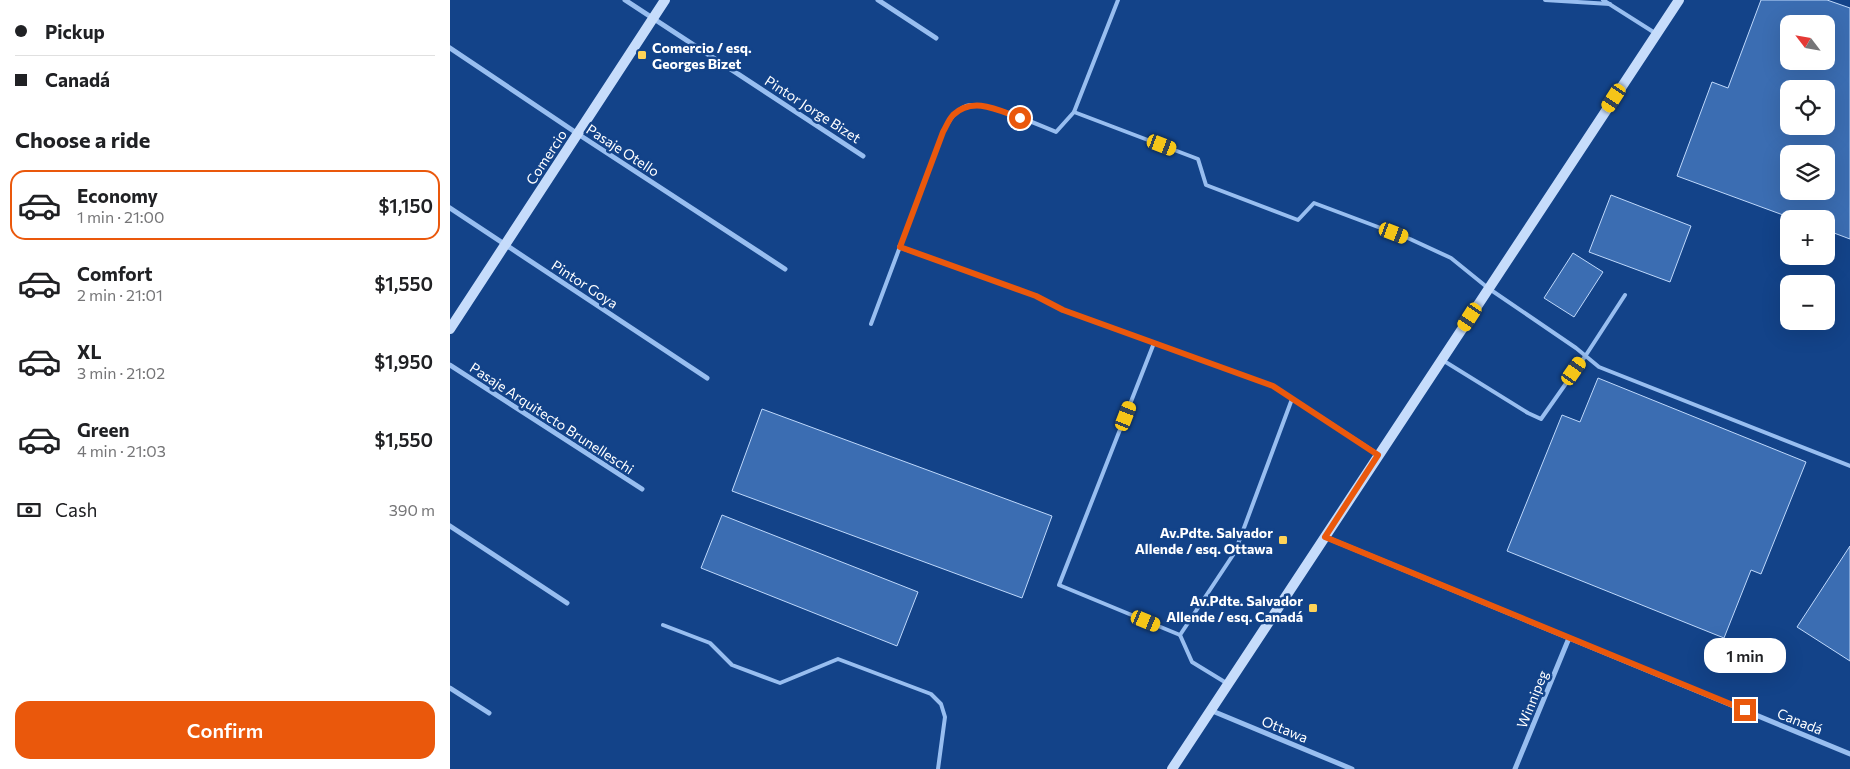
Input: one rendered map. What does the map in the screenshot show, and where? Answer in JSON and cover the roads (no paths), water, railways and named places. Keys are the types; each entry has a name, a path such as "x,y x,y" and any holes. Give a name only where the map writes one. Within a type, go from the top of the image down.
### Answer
{"main road":[{"name":"Comercio","path":"450,329 665,0"},
{"path":"1172,769 1679,0"}],"street":[{"name":"Pintor Jorge Bizet","path":"625,0 863,156"},
{"path":"878,0 936,38"},
{"name":"Pasaje Otello","path":"450,48 784,269"},
{"name":"Pintor Goya","path":"450,208 708,378"},
{"name":"Pasaje Arquitecto Brunelleschi","path":"450,365 642,490"},
{"path":"450,526 567,603"},
{"name":"Canadá","path":"1325,537 1850,754"},
{"name":"Winnipeg","path":"1516,769 1569,638"},
{"path":"450,688 488,713"},
{"name":"Ottawa","path":"1210,710 1352,769"}],"lane":[{"path":"871,324 943,132 952,115 966,106 984,105 1056,132 1074,112 1118,0"},
{"path":"1545,0 1610,4"},
{"path":"1604,0 1656,34"},
{"path":"1074,112 1198,159 1206,185 1298,220 1314,203 1410,239 1451,258 1488,288 1586,355 1599,367 1850,466"},
{"path":"900,247 1036,296 1063,310 1273,386 1378,455"},
{"path":"1441,360 1528,413 1541,418 1586,355 1625,295"},
{"path":"1154,343 1059,585 1180,635 1192,662 1228,684"},
{"path":"1180,635 1235,552 1292,399"},
{"path":"663,625 710,643 732,665 780,683 838,659 931,694 941,704 945,717 938,769"}],"place":[{"name":"Comercio / esq. Georges Bizet","path":"642,55"},
{"name":"Av.Pdte. Salvador Allende / esq. Ottawa","path":"1283,540"},
{"name":"Av.Pdte. Salvador Allende / esq. Canadá","path":"1313,608"}]}
